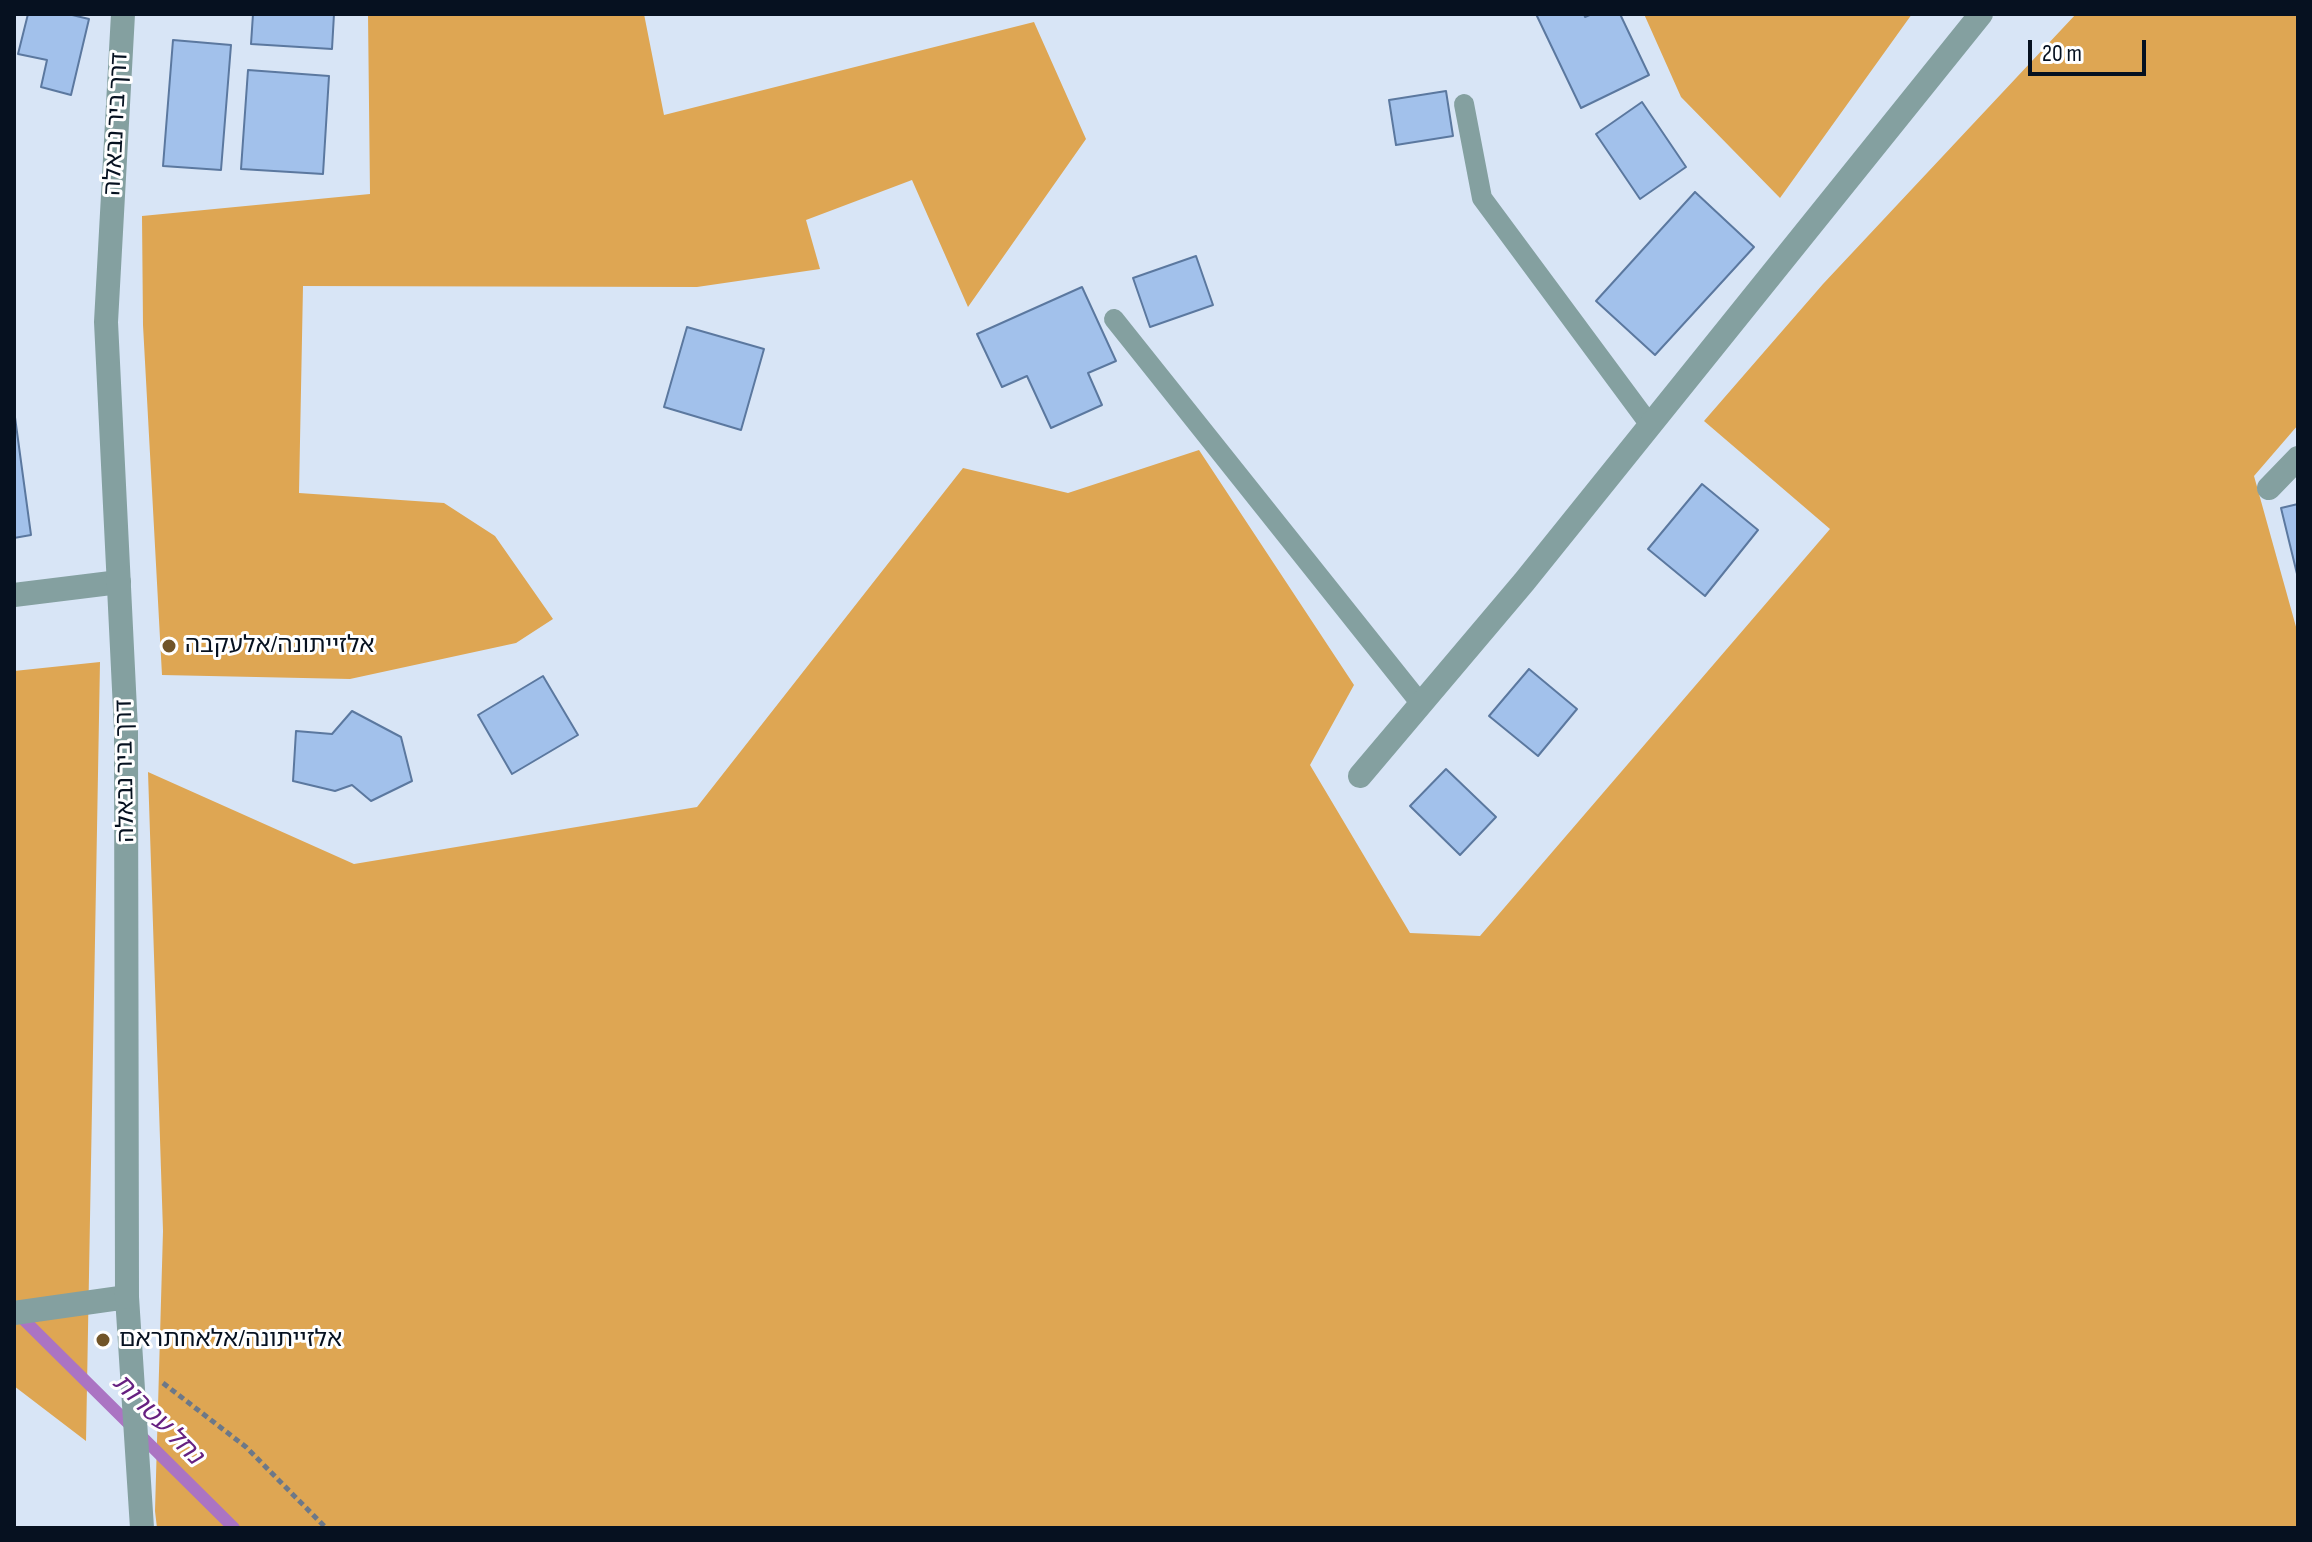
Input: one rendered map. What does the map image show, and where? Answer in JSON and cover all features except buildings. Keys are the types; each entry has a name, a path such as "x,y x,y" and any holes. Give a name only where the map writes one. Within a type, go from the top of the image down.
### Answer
{"street":[{"name":"דרך ביר נבאלה","path":"123,14 106,322 126,745 127,1297 142,1528"},
{"path":"1360,776 1650,425 1981,14"},
{"path":"2269,488 2298,458"},
{"path":"14,595 119,582"},
{"path":"14,1313 127,1297"}],"lane":[{"path":"1464,104 1482,198 1650,425"},
{"path":"1114,319 1421,704"}],"path":[{"path":"129,1356 246,1447 326,1528"}],"shaded area":[{"path":"368,14 644,14 664,115 1034,22 1086,139 968,307 912,180 806,220 820,269 697,287 303,286 299,493 444,503 495,536 553,619 516,643 350,679 162,675 143,325 142,216 370,194"},
{"path":"1644,14 1912,14 1780,198 1681,97"},
{"path":"2076,14 2298,14 2298,425 2254,476 2298,634 2298,1528 157,1528 163,1231 148,772 354,864 697,807 963,468 1068,493 1199,450 1354,685 1310,765 1410,933 1480,936 1830,529 1704,421 1823,284"},
{"path":"100,662 86,1441 14,1386 14,671"}],"waterway":[{"name":"נחל עטרות","path":"16,1312 234,1528"}],"place":[{"name":"אלזייתונה/אלעקבה","path":"169,646"},
{"name":"אלזייתונה/אלאחתראם","path":"103,1340"}]}
